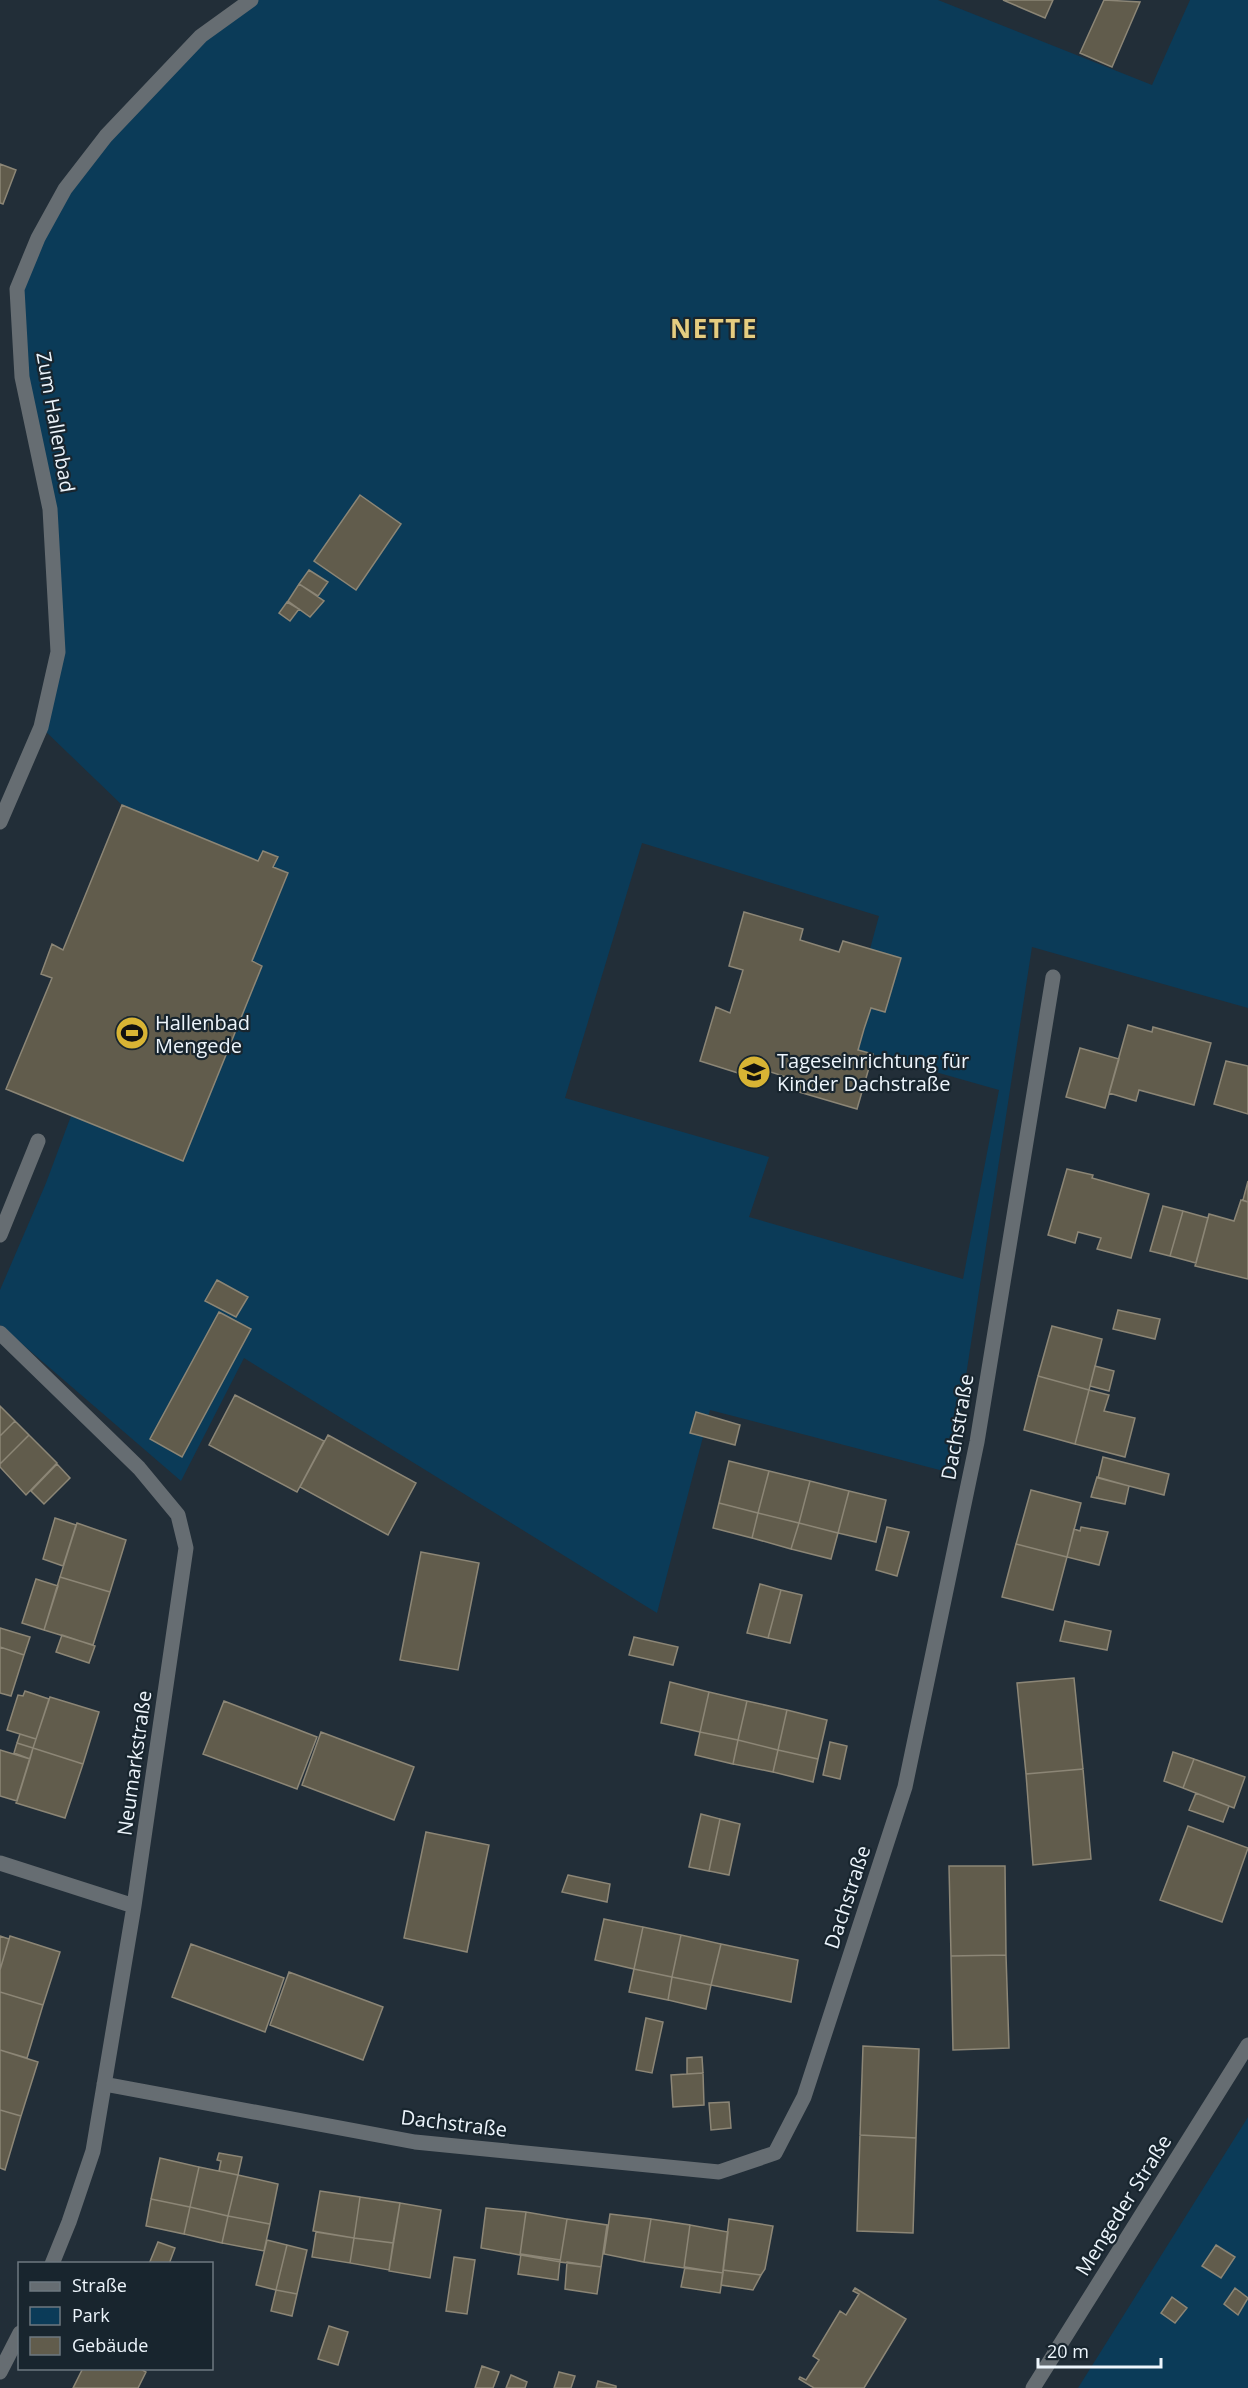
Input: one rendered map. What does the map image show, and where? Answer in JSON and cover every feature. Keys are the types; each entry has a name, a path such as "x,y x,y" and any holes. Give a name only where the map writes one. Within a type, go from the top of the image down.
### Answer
{"street":[{"name":"Zum Hallenbad","path":"0,822 41,727 58,652 50,509 22,377 17,289 38,238 65,189 106,136 201,36 251,0"},
{"name":"Dachstraße","path":"104,2084 415,2142 718,2172 775,2153 804,2097 905,1787 977,1442 1053,976"},
{"path":"0,1235 38,1141"},
{"name":"Neumarkstraße","path":"0,1333 139,1468 178,1515 186,1548 135,1906 93,2151 53,2262"},
{"path":"0,1863 135,1906"},
{"name":"Mengeder Straße","path":"1033,2388 1248,2045"},
{"path":"0,2372 18,2337"}],"green space":[{"path":"251,0 938,0 1152,85 1190,0 1248,0 1248,1008 1032,947 951,1473 710,1410 657,1613 244,1358 181,1481 0,1325 0,1290 46,1183 71,1116 183,1161 262,967 252,961 288,874 273,867 278,857 263,851 258,861 122,805 41,727 58,652 50,509 22,377 22,291 65,189 151,90","holes":["642,843 879,916 870,949 901,959 885,1012 871,1008 858,1050 999,1090 963,1279 749,1217 769,1157 565,1098"]},
{"path":"1248,2117 1248,2388 1078,2388"}],"building":[{"path":"1003,0 1053,0 1045,18"},
{"path":"1104,0 1140,2 1112,67 1080,53"},
{"path":"0,164 16,170 3,204 0,203"},
{"path":"360,495 401,524 356,590 314,561"},
{"path":"309,570 328,582 318,596 299,584"},
{"path":"299,584 324,601 310,617 288,601"},
{"path":"287,602 299,609 290,621 279,613"},
{"name":"Hallenbad Mengede","path":"122,805 258,861 263,851 278,857 273,867 288,873 252,961 262,966 183,1161 6,1089 52,978 41,974 52,944 63,950"},
{"path":"744,912 803,929 800,940 839,952 843,941 901,958 885,1012 871,1008 864,1029 858,1050 873,1054 857,1109 799,1092 802,1082 761,1069 757,1079 700,1061 716,1007 730,1013 743,970 729,966"},
{"path":"1128,1025 1152,1032 1153,1027 1211,1043 1194,1105 1139,1090 1136,1101 1109,1093"},
{"path":"1080,1048 1119,1059 1105,1108 1066,1097"},
{"path":"1226,1061 1248,1066 1248,1114 1214,1104"},
{"path":"1067,1169 1093,1175 1092,1178 1149,1194 1131,1258 1097,1249 1101,1238 1078,1232 1075,1243 1048,1235"},
{"path":"1248,1181 1248,1202 1243,1200"},
{"path":"1241,1200 1248,1202 1248,1279 1195,1266 1209,1214 1234,1221"},
{"path":"1163,1206 1183,1211 1170,1256 1150,1251"},
{"path":"1183,1211 1208,1218 1196,1263 1170,1256"},
{"path":"217,1280 248,1297 236,1317 205,1301"},
{"path":"1118,1310 1160,1319 1155,1339 1113,1329"},
{"path":"219,1312 251,1329 182,1457 150,1439"},
{"path":"1052,1326 1102,1339 1089,1390 1038,1376"},
{"path":"1095,1366 1114,1371 1109,1391 1090,1386"},
{"path":"1038,1376 1089,1390 1075,1444 1024,1430"},
{"path":"1089,1390 1109,1395 1104,1411 1135,1418 1125,1457 1075,1444"},
{"path":"235,1395 324,1441 297,1492 209,1445"},
{"path":"0,1406 15,1421 0,1436"},
{"path":"696,1412 740,1425 735,1445 690,1433"},
{"path":"15,1421 29,1435 0,1464 0,1436"},
{"path":"29,1435 57,1463 26,1495 0,1467 0,1464"},
{"path":"328,1435 416,1483 388,1535 300,1487"},
{"path":"1103,1457 1169,1474 1164,1495 1098,1478"},
{"path":"729,1461 769,1471 758,1513 719,1503"},
{"path":"57,1464 70,1478 44,1504 31,1491"},
{"path":"769,1471 810,1481 799,1523 758,1513"},
{"path":"1097,1477 1129,1486 1125,1504 1091,1497"},
{"path":"810,1481 849,1491 838,1533 799,1523"},
{"path":"1031,1490 1081,1503 1067,1557 1016,1544"},
{"path":"849,1491 886,1500 876,1542 838,1533"},
{"path":"719,1503 758,1513 752,1538 713,1528"},
{"path":"758,1513 799,1523 791,1549 752,1538"},
{"path":"55,1518 76,1525 63,1566 43,1559"},
{"path":"77,1523 126,1540 110,1592 60,1577"},
{"path":"799,1523 838,1533 831,1559 791,1549"},
{"path":"887,1527 909,1532 897,1576 876,1570"},
{"path":"1081,1527 1108,1532 1099,1565 1067,1557 1074,1529 1080,1531"},
{"path":"1016,1544 1067,1557 1053,1610 1002,1597"},
{"path":"421,1552 479,1563 458,1670 400,1660"},
{"path":"60,1577 110,1592 93,1645 44,1630"},
{"path":"36,1579 58,1586 44,1630 22,1623"},
{"path":"760,1584 781,1590 768,1638 747,1633"},
{"path":"781,1590 802,1595 790,1643 768,1638"},
{"path":"1065,1621 1111,1631 1107,1650 1060,1641"},
{"path":"0,1628 30,1637 24,1655 0,1647"},
{"path":"62,1635 95,1646 89,1663 56,1652"},
{"path":"634,1637 678,1647 673,1665 629,1655"},
{"path":"0,1647 24,1655 11,1696 0,1693"},
{"path":"1074,1678 1083,1769 1026,1774 1017,1683"},
{"path":"670,1682 709,1692 700,1732 661,1723"},
{"path":"25,1691 49,1699 36,1739 7,1730 18,1695 23,1696"},
{"path":"709,1692 747,1701 738,1740 700,1732"},
{"path":"50,1697 99,1712 83,1764 33,1748"},
{"path":"224,1701 317,1737 297,1789 203,1754"},
{"path":"747,1701 787,1710 778,1750 738,1740"},
{"path":"787,1710 827,1720 818,1759 778,1750"},
{"path":"321,1732 414,1767 394,1820 302,1785"},
{"path":"700,1732 738,1740 733,1764 695,1755"},
{"path":"20,1734 36,1739 33,1748 17,1743"},
{"path":"738,1740 778,1750 773,1772 733,1764"},
{"path":"830,1742 847,1746 840,1779 823,1775"},
{"path":"17,1743 33,1748 30,1759 14,1753"},
{"path":"33,1748 83,1764 65,1818 16,1803"},
{"path":"0,1750 30,1759 17,1801 0,1796"},
{"path":"778,1750 818,1759 813,1782 773,1772"},
{"path":"1173,1752 1194,1759 1183,1788 1164,1781"},
{"path":"1194,1759 1245,1777 1234,1808 1183,1788"},
{"path":"1083,1769 1091,1859 1033,1865 1026,1774"},
{"path":"1196,1793 1229,1806 1223,1822 1189,1810"},
{"path":"701,1814 720,1819 709,1871 689,1867"},
{"path":"720,1819 740,1824 729,1875 709,1871"},
{"path":"1188,1826 1248,1848 1222,1922 1160,1900"},
{"path":"426,1832 489,1845 467,1952 404,1938"},
{"path":"949,1866 1005,1866 1006,1955 951,1956"},
{"path":"568,1875 610,1884 607,1902 562,1892"},
{"path":"604,1919 643,1927 634,1969 595,1960"},
{"path":"643,1927 681,1935 672,1977 634,1969"},
{"path":"681,1935 721,1944 711,1985 672,1977"},
{"path":"0,1936 9,1939 0,1970"},
{"path":"10,1936 60,1952 43,2005 0,1992 0,1970"},
{"path":"191,1944 284,1978 265,2032 172,1997"},
{"path":"721,1944 798,1960 791,2002 711,1985"},
{"path":"1006,1955 1009,2048 953,2050 951,1956"},
{"path":"634,1969 672,1977 668,2000 629,1992"},
{"path":"289,1972 383,2007 363,2060 270,2025"},
{"path":"672,1977 711,1985 706,2009 668,2000"},
{"path":"0,1992 43,2005 27,2058 0,2050"},
{"path":"646,2018 663,2022 652,2073 636,2070"},
{"path":"863,2046 919,2049 916,2138 860,2135"},
{"path":"0,2050 38,2062 21,2116 0,2110"},
{"path":"702,2057 703,2073 687,2074 687,2058"},
{"path":"703,2073 704,2105 673,2107 671,2075"},
{"path":"729,2102 731,2128 711,2130 709,2103"},
{"path":"0,2110 21,2116 5,2170 0,2168"},
{"path":"860,2135 916,2138 913,2233 857,2231"},
{"path":"219,2153 242,2157 238,2175 219,2171 221,2161 217,2160"},
{"path":"160,2158 199,2167 190,2207 151,2199"},
{"path":"199,2167 238,2175 228,2216 190,2207"},
{"path":"238,2175 278,2184 270,2224 228,2216"},
{"path":"320,2191 360,2197 354,2238 313,2231"},
{"path":"360,2197 400,2203 393,2243 354,2238"},
{"path":"151,2199 190,2207 184,2234 146,2226"},
{"path":"400,2203 441,2210 430,2278 389,2271"},
{"path":"190,2207 228,2216 222,2243 184,2234"},
{"path":"486,2208 526,2212 520,2255 481,2248"},
{"path":"526,2212 567,2219 560,2262 520,2255"},
{"path":"610,2214 651,2219 644,2262 604,2254"},
{"path":"228,2216 270,2224 264,2251 222,2243"},
{"path":"567,2219 607,2225 601,2267 560,2262"},
{"path":"651,2219 690,2225 684,2268 644,2262"},
{"path":"729,2219 773,2226 765,2269 761,2275 723,2270"},
{"path":"690,2225 728,2232 723,2273 684,2268"},
{"path":"316,2232 354,2238 350,2263 312,2257"},
{"path":"354,2238 393,2243 389,2270 350,2263"},
{"path":"267,2240 287,2245 276,2290 256,2285"},
{"path":"158,2242 175,2248 170,2262 150,2262"},
{"path":"287,2245 307,2250 297,2294 276,2290"},
{"path":"1216,2245 1235,2257 1221,2278 1202,2266"},
{"path":"521,2254 560,2260 558,2280 518,2274"},
{"path":"454,2257 475,2260 467,2314 446,2311"},
{"path":"567,2262 601,2267 597,2294 565,2289"},
{"path":"685,2267 723,2273 720,2293 681,2287"},
{"path":"723,2270 761,2275 753,2290 721,2285"},
{"path":"855,2288 906,2319 864,2388 814,2388 799,2379 800,2377 806,2380 819,2360 813,2356 840,2311 846,2315 859,2294 853,2291"},
{"path":"1235,2288 1248,2298 1238,2315 1224,2304"},
{"path":"276,2290 297,2294 292,2316 271,2311"},
{"path":"1172,2297 1187,2308 1175,2323 1161,2313"},
{"path":"329,2326 348,2332 338,2365 318,2359"},
{"path":"482,2366 499,2372 493,2388 475,2388"},
{"path":"82,2370 142,2370 146,2372 138,2388 73,2388"},
{"path":"559,2372 575,2376 571,2388 554,2388"},
{"path":"511,2375 527,2382 525,2388 506,2388"},
{"path":"598,2381 616,2386 616,2388 596,2388"}],"place":[{"name":"Hallenbad Mengede","path":"132,1033"},
{"name":"Tageseinrichtung für Kinder Dachstraße","path":"754,1072"}],"district":[{"name":"NETTE","path":"714,328"}]}
